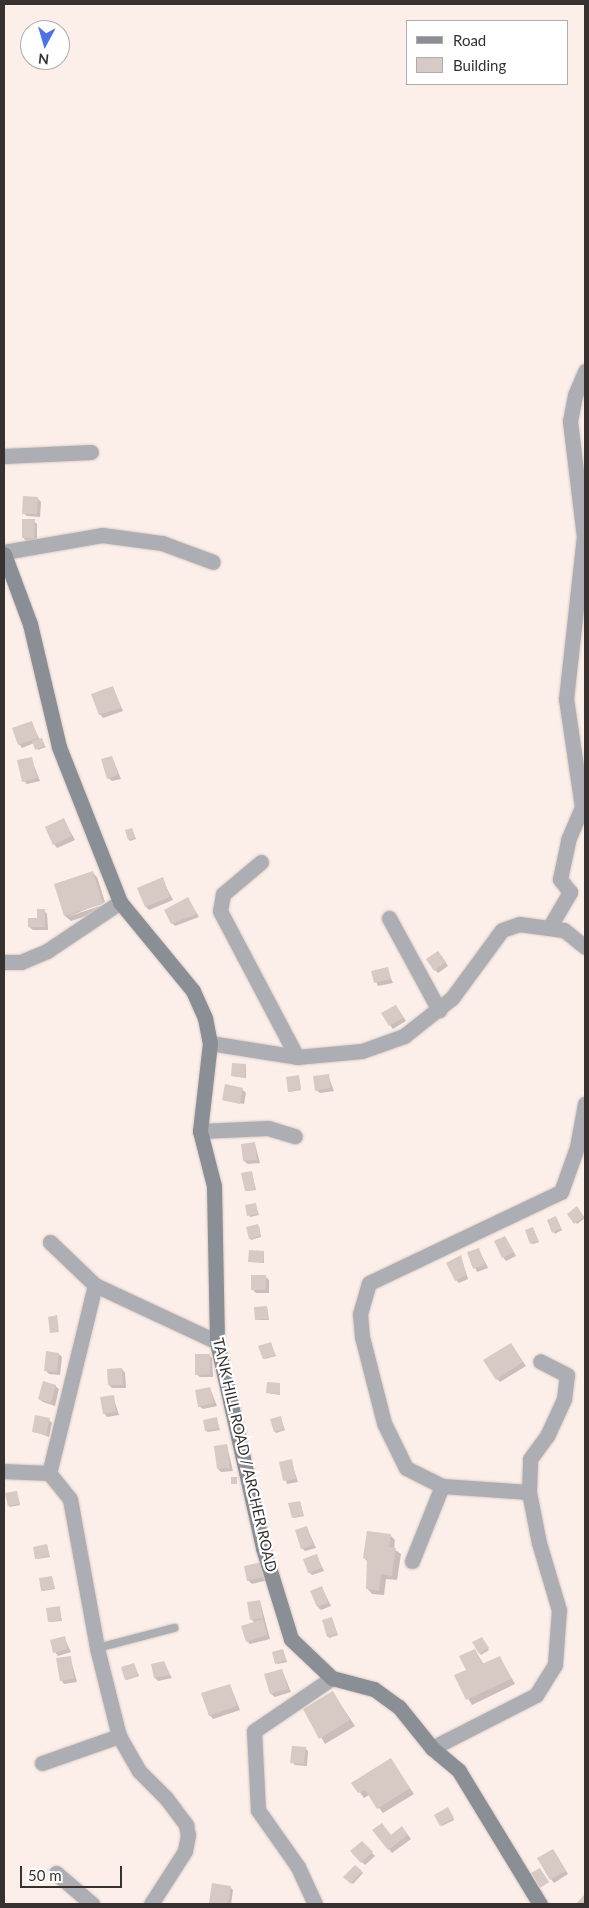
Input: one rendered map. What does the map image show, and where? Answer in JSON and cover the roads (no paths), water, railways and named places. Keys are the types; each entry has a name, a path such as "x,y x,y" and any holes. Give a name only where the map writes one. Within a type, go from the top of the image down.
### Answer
{"street":[{"path":"549,928 570,892 560,878 568,840 582,807 566,699 584,537 570,421 585,371"},
{"path":"4,456 91,452"},
{"path":"4,553 102,535 162,543 214,562"},
{"name":"TANK HILL ROAD / ARCHER ROAD","path":"4,553 30,624 59,747 120,902 193,991 205,1018 210,1043 200,1131 214,1186 217,1342 262,1548 291,1639 332,1678 374,1689 399,1707 432,1748 459,1771 540,1904"},
{"path":"261,862 223,894 220,911 297,1057"},
{"path":"4,962 21,962 48,951 120,902"},
{"path":"389,918 439,1010"},
{"path":"210,1043 297,1057 362,1051 404,1036 439,1010 468,980 502,930 519,924 564,930 585,947"},
{"path":"529,1492 442,1486 406,1468 384,1423 360,1314 369,1282 561,1192 577,1147 585,1104"},
{"path":"200,1131 268,1128 295,1136"},
{"path":"50,1242 95,1285 217,1342"},
{"path":"48,1473 95,1285"},
{"path":"432,1748 536,1695 555,1664 559,1610 540,1543 529,1492 530,1459 551,1428 564,1399 567,1375 540,1361"},
{"path":"4,1471 48,1473 70,1500 97,1648 119,1736 139,1771 166,1798 186,1825 188,1835 186,1851 151,1904"},
{"path":"412,1561 442,1486"},
{"path":"315,1904 298,1866 258,1810 254,1731 332,1678"},
{"path":"42,1763 119,1736"},
{"path":"56,1873 92,1904"}],"lane":[{"path":"97,1648 174,1628"}]}
